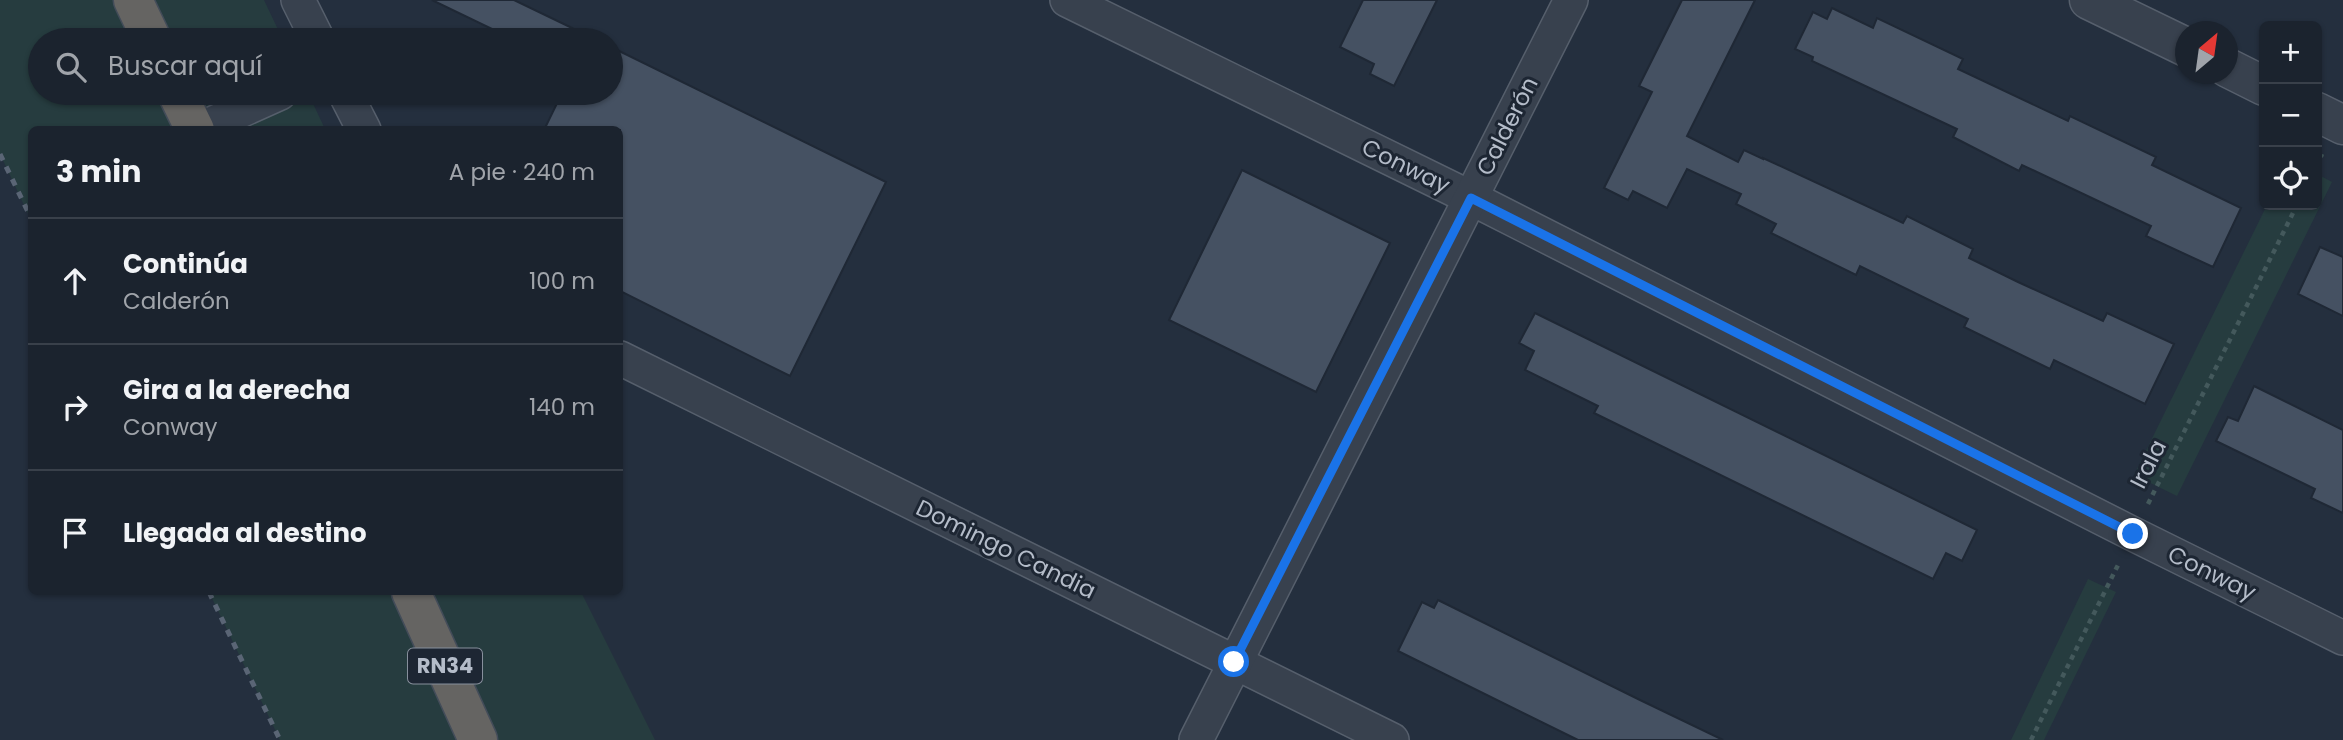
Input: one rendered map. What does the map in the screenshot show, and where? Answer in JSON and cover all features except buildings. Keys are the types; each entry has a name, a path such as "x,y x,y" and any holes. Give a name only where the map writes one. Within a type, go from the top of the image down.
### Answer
{"highway":[{"path":"133,0 146,28"},
{"path":"183,105 195,126"},
{"name":"RN34","path":"412,595 478,740"}],"street":[{"path":"298,0 312,28"},
{"name":"Conway","path":"1067,0 1471,198 2343,638"},
{"name":"Calderón","path":"1196,740 1571,0"},
{"path":"2089,0 2175,42"},
{"path":"2238,73 2260,84"},
{"path":"206,126 254,105"},
{"path":"351,105 362,126"},
{"path":"2322,114 2343,125"},
{"name":"Domingo Candia","path":"623,359 1392,740"}],"path":[{"name":"Irala","path":"2031,740 2295,210"}],"green space":[{"path":"0,0 264,0 277,28 28,28 28,105 314,105 324,126 28,126 28,214 0,154"},
{"path":"2322,177 2332,182 2322,202"},
{"path":"2265,210 2318,210 2177,496 2134,475"},
{"path":"2088,579 2116,592 2044,740 2011,740"},
{"path":"210,595 582,595 655,740 280,740"}],"railway":[{"path":"0,154 28,212"},
{"path":"210,595 280,740"}],"route":[{"path":"1234,662 1471,198 2133,534"}]}
